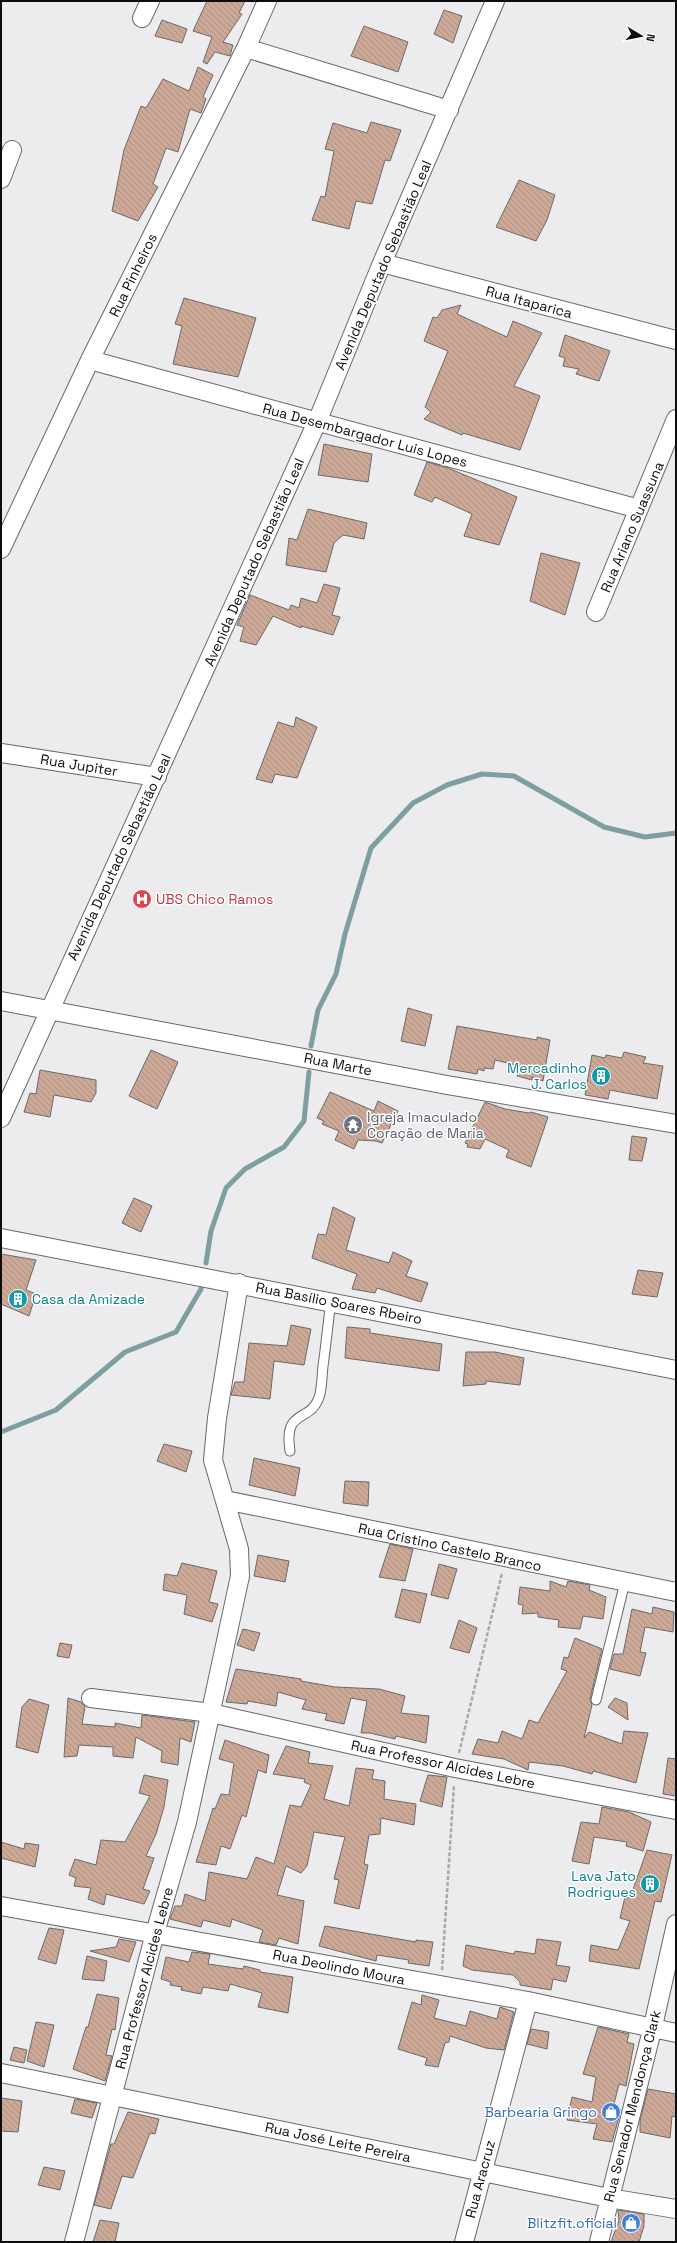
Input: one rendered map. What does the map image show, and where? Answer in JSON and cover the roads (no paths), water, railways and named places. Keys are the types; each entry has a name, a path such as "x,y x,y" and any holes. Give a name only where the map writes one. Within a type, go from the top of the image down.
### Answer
{"street":[{"path":"142,18 150,1"},
{"name":"Rua Pinheiros","path":"1,550 90,360 246,48 266,1"},
{"name":"Avenida Deputado Sebastião Leal","path":"1,1118 49,1009 157,777 317,422 382,263 495,1"},
{"path":"246,48 449,110"},
{"path":"1,179 12,150"},
{"name":"Rua Itaparica","path":"382,263 676,340"},
{"name":"Rua Desembargador Luis Lopes","path":"90,360 639,509"},
{"name":"Rua Ariano Suassuna","path":"596,612 676,419"},
{"name":"Rua Jupiter","path":"1,753 157,777"},
{"name":"Rua Marte","path":"1,1001 447,1084 676,1124"},
{"name":"Rua Basílio Soares Rbeiro","path":"1,1238 239,1283 676,1370"},
{"name":"Rua Professor Alcides Lebre","path":"74,2242 155,1933 187,1822 240,1576 239,1549 214,1460 217,1418 239,1283"},
{"name":"Rua Cristino Castelo Branco","path":"225,1500 676,1592"},
{"name":"Rua Professor Alcides Lebre","path":"90,1698 211,1713 455,1768 676,1810"},
{"name":"Rua Deolindo Moura","path":"1,1906 528,2001 653,2026 676,2033"},
{"name":"Rua Senador Mendonça Clark","path":"599,2242 653,2026 676,1924"},
{"name":"Rua Aracruz","path":"464,2242 528,2001"},
{"name":"Rua José Leite Pereira","path":"1,2073 609,2198 676,2209"}],"lane":[{"path":"290,1451 287,1436 293,1420 312,1410 320,1395 331,1301"},
{"path":"596,1700 625,1582"}],"waterway":[{"path":"311,1046 318,1010 336,974 345,934 371,848 413,803 447,785 482,774 514,776 604,827 645,837 676,833"},
{"path":"206,1263 211,1231 226,1188 245,1169 284,1147 304,1121 309,1072"},
{"path":"1,1432 56,1410 125,1352 176,1332 201,1289"}],"place":[{"name":"UBS Chico Ramos","path":"142,899"},
{"name":"Mercadinho J. Carlos","path":"601,1076"},
{"name":"Igreja Imaculado Coração de Maria","path":"353,1125"},
{"name":"Casa da Amizade","path":"18,1299"},
{"name":"Lava Jato Rodrigues","path":"650,1884"},
{"name":"Barbearia Gringo","path":"611,2112"},
{"name":"Blitzfit.oficial","path":"631,2223"}]}
